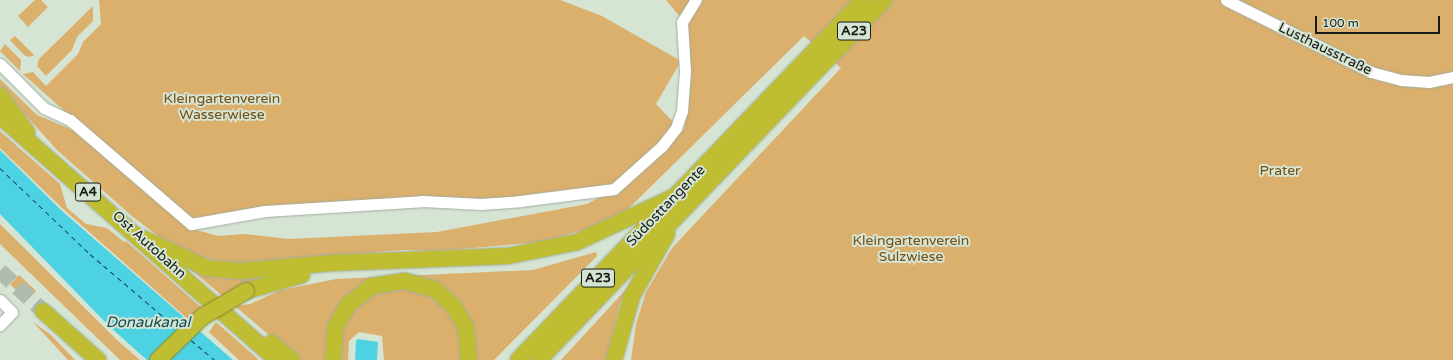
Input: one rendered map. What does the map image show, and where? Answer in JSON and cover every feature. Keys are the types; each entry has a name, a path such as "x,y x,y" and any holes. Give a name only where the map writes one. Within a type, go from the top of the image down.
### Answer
{"highway":[{"name":"A23","path":"818,57 863,0"},
{"name":"A23","path":"818,57 884,0"},
{"name":"Südosttangente","path":"518,360 676,196 818,57"},
{"name":"Südosttangente","path":"539,360 679,214 818,57"},
{"path":"0,96 35,145"},
{"name":"Ost Autobahn","path":"0,116 142,238 278,360"},
{"path":"142,238 207,268 240,272 332,263 508,256 577,242 676,196"},
{"path":"158,360 202,317 246,291 276,280 314,273 506,265 563,257 623,231 676,196"},
{"path":"614,360 626,312 679,214"},
{"path":"333,360 335,328 349,304 372,286 405,281 431,288 454,307 466,328 469,360"},
{"path":"625,360 628,334 640,284"},
{"path":"43,311 92,357"},
{"path":"228,315 242,319 292,360"}],"street":[{"path":"0,64 44,108 70,120 191,224 265,211 422,201 480,204 614,189 658,151 676,128 683,106 685,71 682,22 696,0"},
{"name":"Lusthausstraße","path":"1226,0 1371,72 1414,81 1453,77"},
{"path":"0,300 12,312 0,325"}],"green space":[{"path":"35,0 41,0 48,7 28,27 18,16"},
{"name":"Kleingartenverein Wasserwiese","path":"99,0 560,0 602,16 681,61 656,104 674,123 664,139 617,185 563,194 480,199 424,197 190,223 23,74 33,72 46,86 78,54 83,42 101,24"},
{"name":"Prater","path":"666,0 1453,0 1453,360 631,360 636,324 646,292 672,248 841,68 804,36 621,216 611,217 594,227 541,242 437,251 403,250 235,264 200,257 162,239 133,217 58,151 0,87 0,79 37,115 75,131 189,228 218,236 244,234 289,239 437,232 587,204 634,179 662,152 684,129 690,91 687,25"},
{"path":"93,6 93,21 77,37 72,50 46,76 37,66 39,59"},
{"path":"15,36 35,55 29,57 24,55 10,40"},
{"path":"5,44 21,60 20,71 0,51"},
{"path":"0,131 60,184 67,208 86,224 107,228 124,242 126,241 203,309 189,320 62,208 0,148"},
{"path":"0,224 118,341 140,360 120,360 0,244"},
{"path":"596,252 597,256 494,360 472,360 440,288 358,290 329,360 298,360 235,306 250,304 281,290 336,279 533,270"},
{"path":"189,268 317,268 225,298"},
{"path":"19,275 36,291 27,300 10,285"},
{"path":"630,285 620,304 606,360 561,360"},
{"path":"408,288 430,295 447,310 459,331 461,360 384,360 382,336 359,332 349,341 348,360 340,360 343,328 354,308 378,292"},
{"path":"33,322 51,335 75,360 68,360"},
{"path":"216,322 259,360 239,360 209,332"}],"water":[{"name":"Donaukanal","path":"0,150 61,210 233,360 147,360 110,327 0,214"},
{"path":"358,339 378,342 377,360 355,360 356,341"}],"ferry route":[{"path":"0,168 90,254 179,330"},
{"path":"191,340 215,360"}],"tunnel":[{"path":"0,271 43,311"}],"park label":[{"name":"Kleingartenverein Sulzwiese","path":"911,250"}]}
